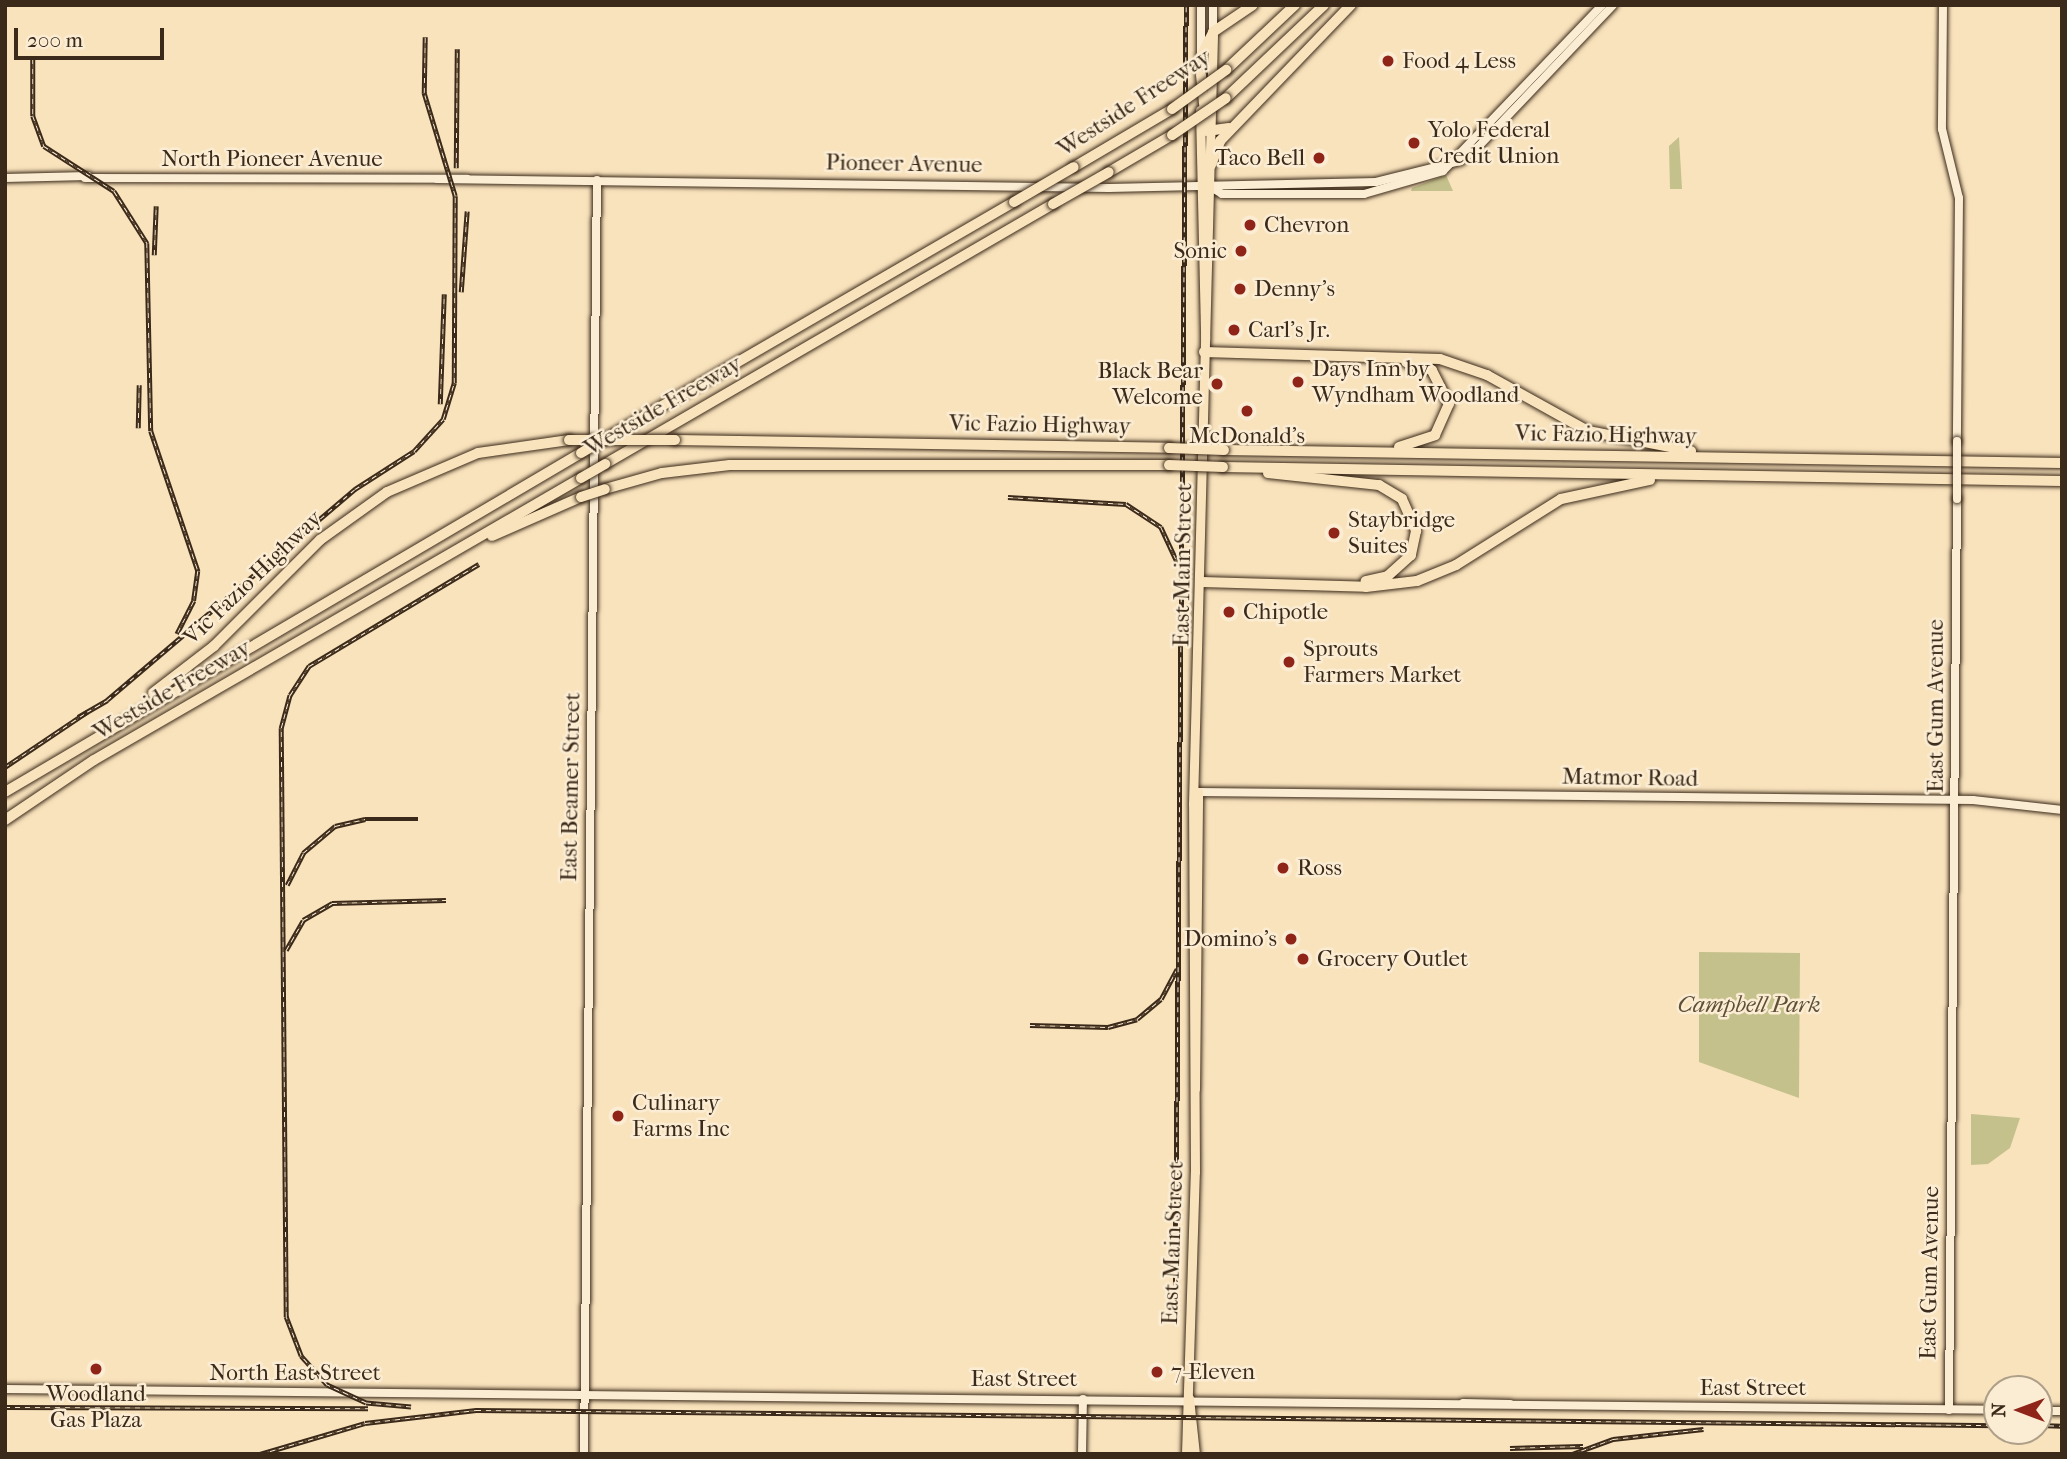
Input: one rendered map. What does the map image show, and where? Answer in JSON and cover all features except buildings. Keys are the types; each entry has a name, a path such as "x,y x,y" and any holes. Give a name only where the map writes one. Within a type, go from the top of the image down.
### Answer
{"highway":[{"path":"1201,56 1213,33 1253,5"},
{"name":"Westside Freeway","path":"5,792 112,723 1172,109 1226,70 1295,5"},
{"name":"Westside Freeway","path":"5,820 94,760 1172,135 1226,98 1324,5"},
{"path":"1211,165 1218,144 1351,5"},
{"path":"1200,75 1212,134 1235,125"},
{"path":"1204,356 1409,362 1441,379 1449,404 1436,435 1414,446 1352,453"},
{"path":"1204,356 1440,359 1487,375 1604,436 1746,458"},
{"name":"Vic Fazio Highway","path":"112,723 195,663 320,540 387,492 478,453 569,440 2060,463"},
{"name":"Vic Fazio Highway","path":"442,559 581,497 605,489 662,473 730,465 1169,466 2058,482"},
{"path":"1202,582 1377,580 1405,563 1414,545 1410,511 1387,488 1223,467"},
{"path":"1202,582 1366,587 1417,581 1456,565 1561,499 1621,482 1698,476"}],"main road":[{"name":"East Main Street","path":"1189,1398 1204,356 1209,303 1213,33"},
{"name":"East Main Street","path":"1201,56 1199,272 1205,338"},
{"path":"1199,272 1209,303"},
{"path":"1186,1454 1189,1398"},
{"path":"1189,1398 1195,1454"}],"street":[{"name":"East Main Street","path":"1201,5 1201,56"},
{"name":"East Main Street","path":"1213,5 1213,33"},
{"name":"Pioneer Avenue","path":"1211,187 1222,194 1311,194 1388,190 1443,171 1602,5"},
{"name":"Pioneer Avenue","path":"597,180 1211,187 1389,180 1451,161 1478,147 1613,5"},
{"name":"East Gum Avenue","path":"1943,5 1942,135 1959,198 1949,1410"},
{"path":"1504,121 1531,78"},
{"name":"North Pioneer Avenue","path":"5,177 597,180"},
{"name":"East Beamer Street","path":"584,1454 597,180"},
{"path":"1292,194 1321,183"},
{"path":"1311,194 1338,183"},
{"name":"Matmor Road","path":"1198,792 1954,800 2062,810"},
{"name":"North East Street","path":"5,1390 584,1394"},
{"name":"East Street","path":"584,1394 1189,1398 1983,1410"},
{"path":"1082,1454 1083,1399"}],"green space":[{"path":"1679,137 1682,189 1670,189 1669,146"},
{"path":"1446,175 1453,191 1411,191 1412,188"},
{"name":"Campbell Park","path":"1699,952 1800,953 1799,1098 1699,1062"},
{"path":"1971,1114 2020,1118 2010,1148 1988,1164 1971,1165"}],"railway":[{"path":"1175,1312 1186,5"},
{"path":"78,717 107,700 355,489 414,451 443,419 454,383 455,196 424,93 425,37"},
{"path":"456,168 457,49"},
{"path":"33,59 33,116 44,146 114,191 147,243 151,431 198,571 194,601 177,634"},
{"path":"154,255 156,206"},
{"path":"461,292 467,211"},
{"path":"440,404 444,294"},
{"path":"138,428 139,385"},
{"path":"1008,497 1126,504 1161,527 1178,563"},
{"path":"411,1407 366,1403 327,1385 301,1356 286,1317 281,728 290,695 309,666 479,564"},
{"path":"5,767 87,712"},
{"path":"287,885 303,853 335,826 365,819 418,819"},
{"path":"286,950 303,920 332,903 446,900"},
{"path":"1030,1025 1108,1027 1137,1019 1161,999 1177,969"},
{"path":"5,1407 368,1408"},
{"path":"260,1454 365,1423 476,1410 1983,1425"},
{"path":"2053,1426 2062,1426"},
{"path":"1572,1454 1613,1439 1703,1429"},
{"path":"1510,1448 1583,1446"}],"place":[{"name":"Food 4 Less","path":"1388,61"},
{"name":"Yolo Federal Credit Union","path":"1414,143"},
{"name":"Taco Bell","path":"1319,158"},
{"name":"Chevron","path":"1250,225"},
{"name":"Sonic","path":"1241,251"},
{"name":"Denny's","path":"1240,289"},
{"name":"Carl's Jr.","path":"1234,330"},
{"name":"Days Inn by Wyndham Woodland","path":"1298,382"},
{"name":"Black Bear Welcome","path":"1217,384"},
{"name":"McDonald's","path":"1247,411"},
{"name":"Staybridge Suites","path":"1334,533"},
{"name":"Chipotle","path":"1229,612"},
{"name":"Sprouts Farmers Market","path":"1289,662"},
{"name":"Ross","path":"1283,868"},
{"name":"Domino's","path":"1291,939"},
{"name":"Grocery Outlet","path":"1303,959"},
{"name":"Culinary Farms Inc","path":"618,1116"},
{"name":"Woodland Gas Plaza","path":"96,1369"},
{"name":"7-Eleven","path":"1157,1372"}]}
